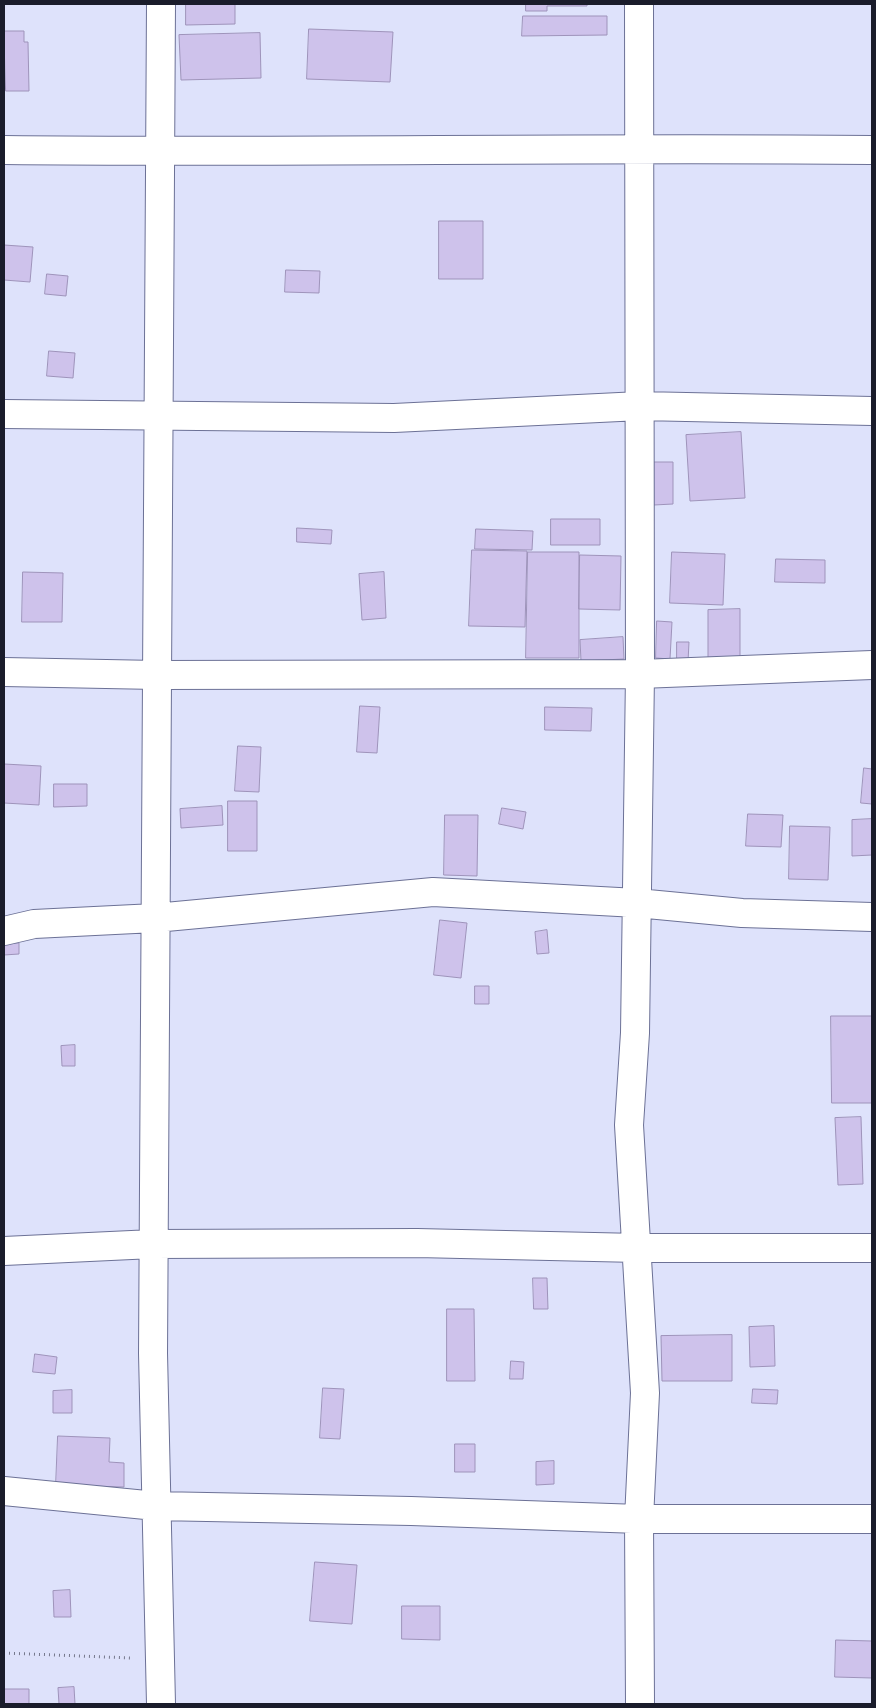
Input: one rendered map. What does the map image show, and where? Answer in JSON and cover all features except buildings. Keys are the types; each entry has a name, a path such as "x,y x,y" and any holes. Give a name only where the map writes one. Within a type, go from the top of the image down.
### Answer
{"street":[{"path":"161,4 153,1244 153,1422 161,1704"},
{"path":"639,4 640,674 635,1033 630,1125 645,1393 639,1519 640,1704"},
{"path":"4,150 160,152 639,148 872,150"},
{"path":"4,414 394,418 640,406 872,411"},
{"path":"4,672 156,675 640,674 872,665"},
{"path":"4,931 34,924 155,918 433,892 636,903 742,913 872,917"},
{"path":"4,1251 153,1244 417,1243 638,1248 872,1248"},
{"path":"4,1491 156,1506 421,1511 639,1519 872,1520"}],"path":[{"path":"4,1654 159,1659"}]}
